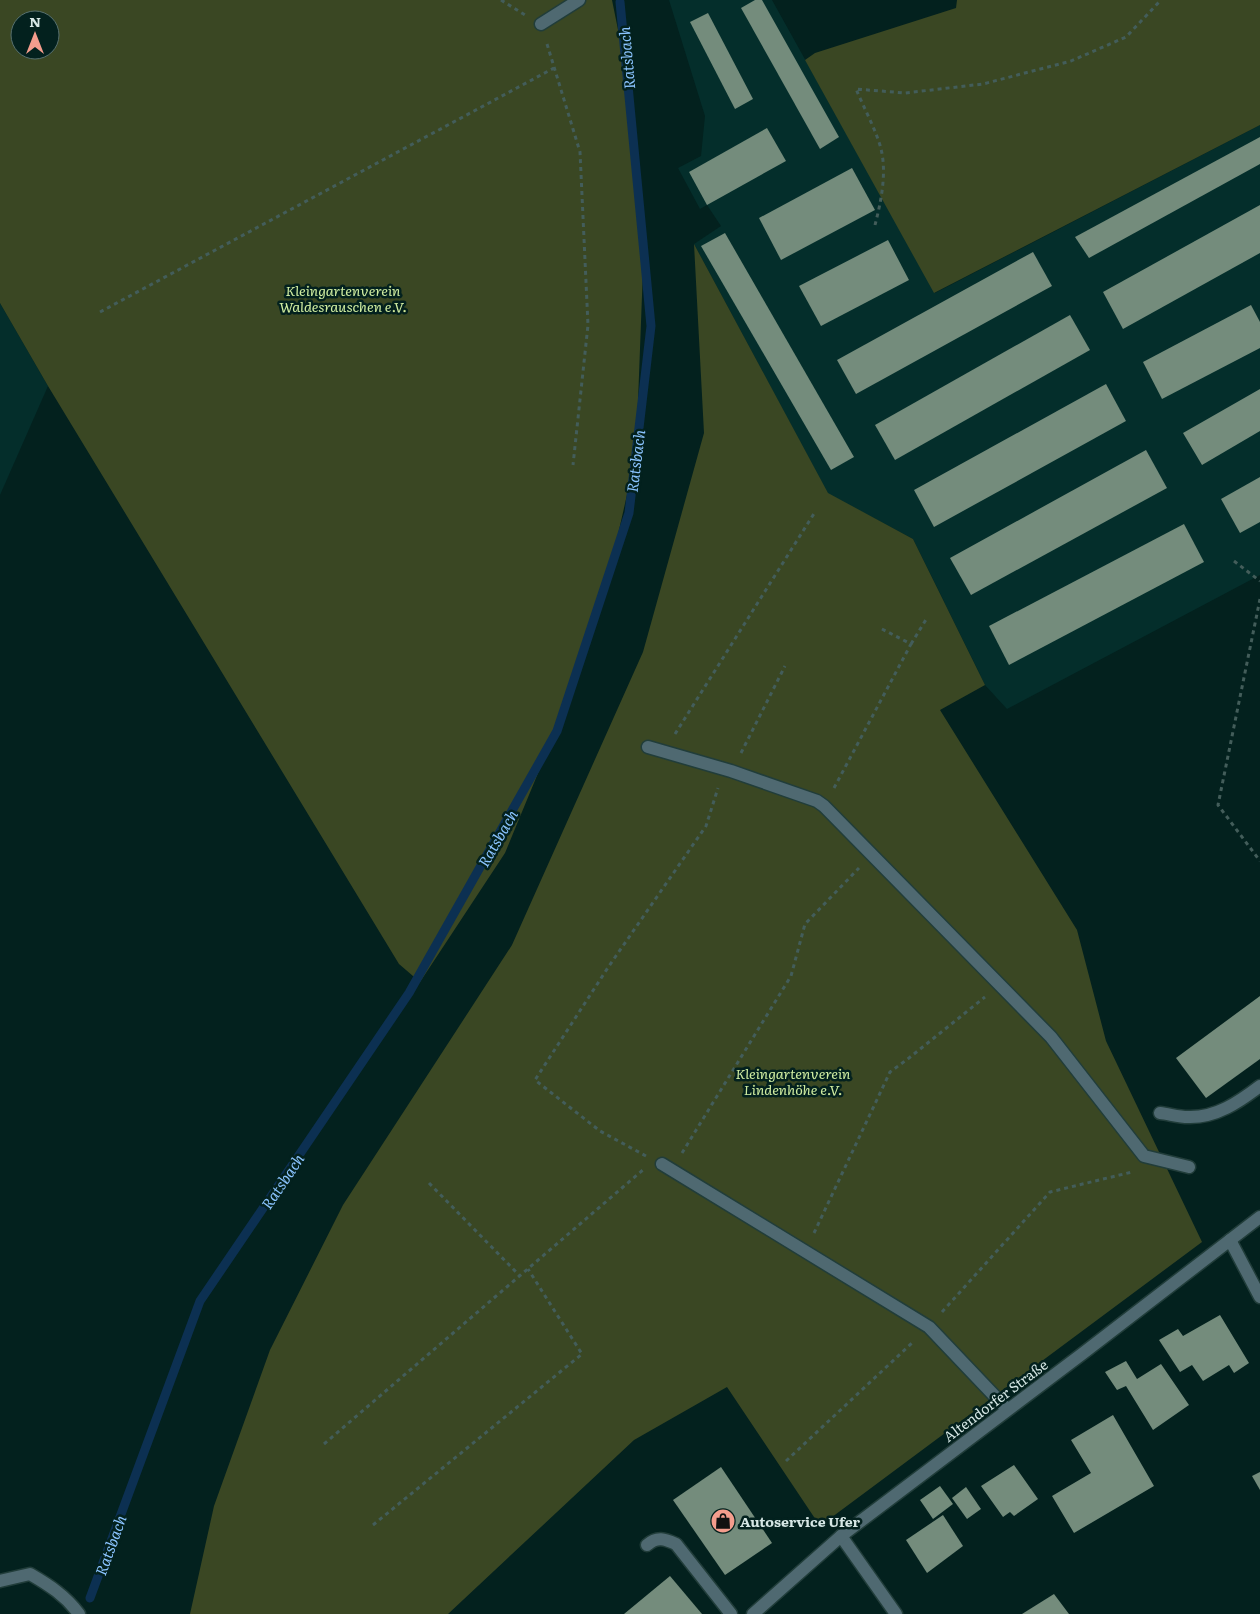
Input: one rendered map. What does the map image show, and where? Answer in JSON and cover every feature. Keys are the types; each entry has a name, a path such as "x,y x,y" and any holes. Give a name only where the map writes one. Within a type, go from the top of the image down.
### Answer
{"street":[{"path":"541,24 579,0"},
{"path":"648,747 728,770 817,801 824,806 1051,1037 1144,1156 1189,1167"},
{"path":"1160,1113 1188,1117 1209,1114 1233,1106 1260,1086"},
{"path":"667,1167 929,1327 1007,1409"},
{"name":"Altendorfer Straße","path":"753,1614 841,1536 1260,1217"},
{"path":"1230,1240 1260,1297"},
{"path":"841,1536 896,1614"},
{"path":"647,1545 653,1540 665,1539 676,1544 731,1614"},
{"path":"0,1581 30,1574 53,1587 79,1614"}],"path":[{"path":"501,0 541,24 580,152 588,325 573,465"},
{"path":"875,225 879,210 883,172 881,149 856,89 905,93 983,84 1071,61 1126,37 1161,0"},
{"path":"100,312 554,68"},
{"path":"664,751 815,512"},
{"path":"1234,561 1260,581"},
{"path":"1260,599 1218,806 1260,862"},
{"path":"824,806 911,644 927,618"},
{"path":"880,628 911,644"},
{"path":"667,1167 600,1131 535,1080 609,966 706,826 728,770 785,666"},
{"path":"324,1444 644,1170 667,1167 791,976 805,924 871,855"},
{"path":"805,1251 890,1072 1001,984"},
{"path":"786,1461 929,1327 1050,1192 1134,1172"},
{"path":"429,1183 520,1276"},
{"path":"373,1525 582,1354 528,1269"}],"shaded area":[{"path":"669,0 772,0 935,293 1260,125 1260,575 1007,709 985,685 913,539 828,494 694,244 721,226 707,205 700,209 678,168 701,156 705,116"},
{"path":"0,303 48,386 0,495"}],"green space":[{"name":"Kleingartenverein Waldesrauschen e.V.","path":"0,0 612,0 629,84 643,269 636,455 607,583 567,703 505,853 420,982 399,964 48,386 0,303"},
{"path":"957,0 1260,0 1260,125 934,293 805,60 815,53 956,8"},
{"name":"Kleingartenverein Lindenhöhe e.V.","path":"694,244 828,493 913,539 985,685 940,710 1077,930 1106,1041 1202,1242 820,1526 727,1387 634,1440 448,1614 190,1614 214,1506 270,1350 343,1205 512,945 643,652 704,433"}],"building":[{"path":"755,0 762,0 839,137 820,149 741,8"},
{"path":"708,13 753,99 735,109 690,22"},
{"path":"767,128 786,161 707,205 689,172"},
{"path":"1260,137 1260,164 1089,258 1075,237"},
{"path":"852,168 875,210 781,260 759,218"},
{"path":"1260,205 1260,253 1123,329 1103,292"},
{"path":"725,233 854,457 831,470 701,246"},
{"path":"888,240 909,280 821,326 799,286"},
{"path":"1033,252 1052,286 856,394 837,360"},
{"path":"1251,305 1260,322 1260,348 1162,399 1143,362"},
{"path":"1070,315 1090,350 895,460 875,425"},
{"path":"1106,384 1126,421 934,527 914,490"},
{"path":"1260,389 1260,431 1202,465 1183,433"},
{"path":"1146,450 1167,488 971,595 950,558"},
{"path":"1260,477 1260,522 1240,533 1221,499"},
{"path":"1184,524 1204,562 1009,665 989,626"},
{"path":"1260,996 1260,1059 1206,1098 1176,1058"},
{"path":"1220,1315 1249,1363 1234,1373 1229,1365 1203,1381 1192,1365 1180,1372 1159,1340 1178,1329 1183,1336"},
{"path":"1126,1361 1137,1379 1161,1364 1189,1405 1153,1430 1126,1386 1117,1390 1105,1372"},
{"path":"1113,1415 1154,1486 1074,1533 1052,1496 1091,1473 1071,1440"},
{"path":"1014,1465 1038,1499 1014,1516 1010,1512 1003,1517 981,1486"},
{"name":"Autoservice Ufer","path":"721,1467 772,1543 725,1575 673,1500"},
{"path":"1260,1472 1260,1490 1252,1476"},
{"path":"940,1486 953,1504 933,1519 920,1500"},
{"path":"966,1487 981,1509 967,1519 952,1498"},
{"path":"943,1515 963,1546 927,1573 906,1540"},
{"path":"670,1576 702,1614 624,1614"},
{"path":"1054,1594 1069,1614 1022,1614"}],"waterway":[{"name":"Ratsbach","path":"90,1598 200,1301 409,993 557,731 629,513 651,326 620,2"}],"place":[{"name":"Autoservice Ufer","path":"723,1521"}]}
